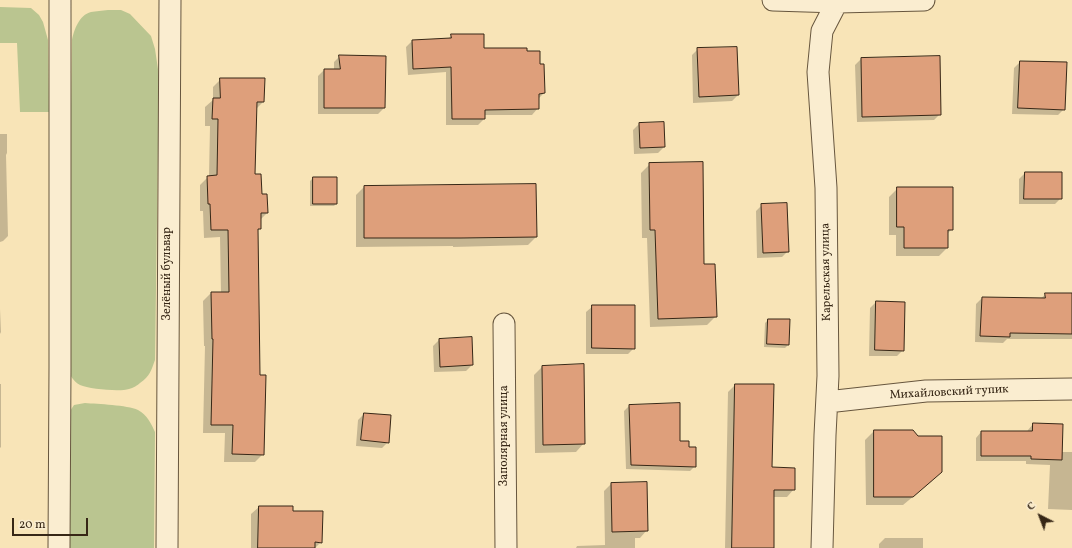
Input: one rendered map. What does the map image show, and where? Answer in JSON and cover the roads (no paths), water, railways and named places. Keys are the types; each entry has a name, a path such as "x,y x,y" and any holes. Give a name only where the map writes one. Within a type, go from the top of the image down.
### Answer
{"street":[{"path":"58,548 60,374 60,0"},
{"name":"Зелёный бульвар","path":"167,548 170,0"},
{"path":"773,0 924,0"},
{"name":"Карельская улица","path":"822,548 824,435 828,376 826,188 818,72 822,31 838,1"},
{"name":"Заполярная улица","path":"504,324 506,548"},
{"name":"Михайловский тупик","path":"827,402 926,391 1072,389"}]}
